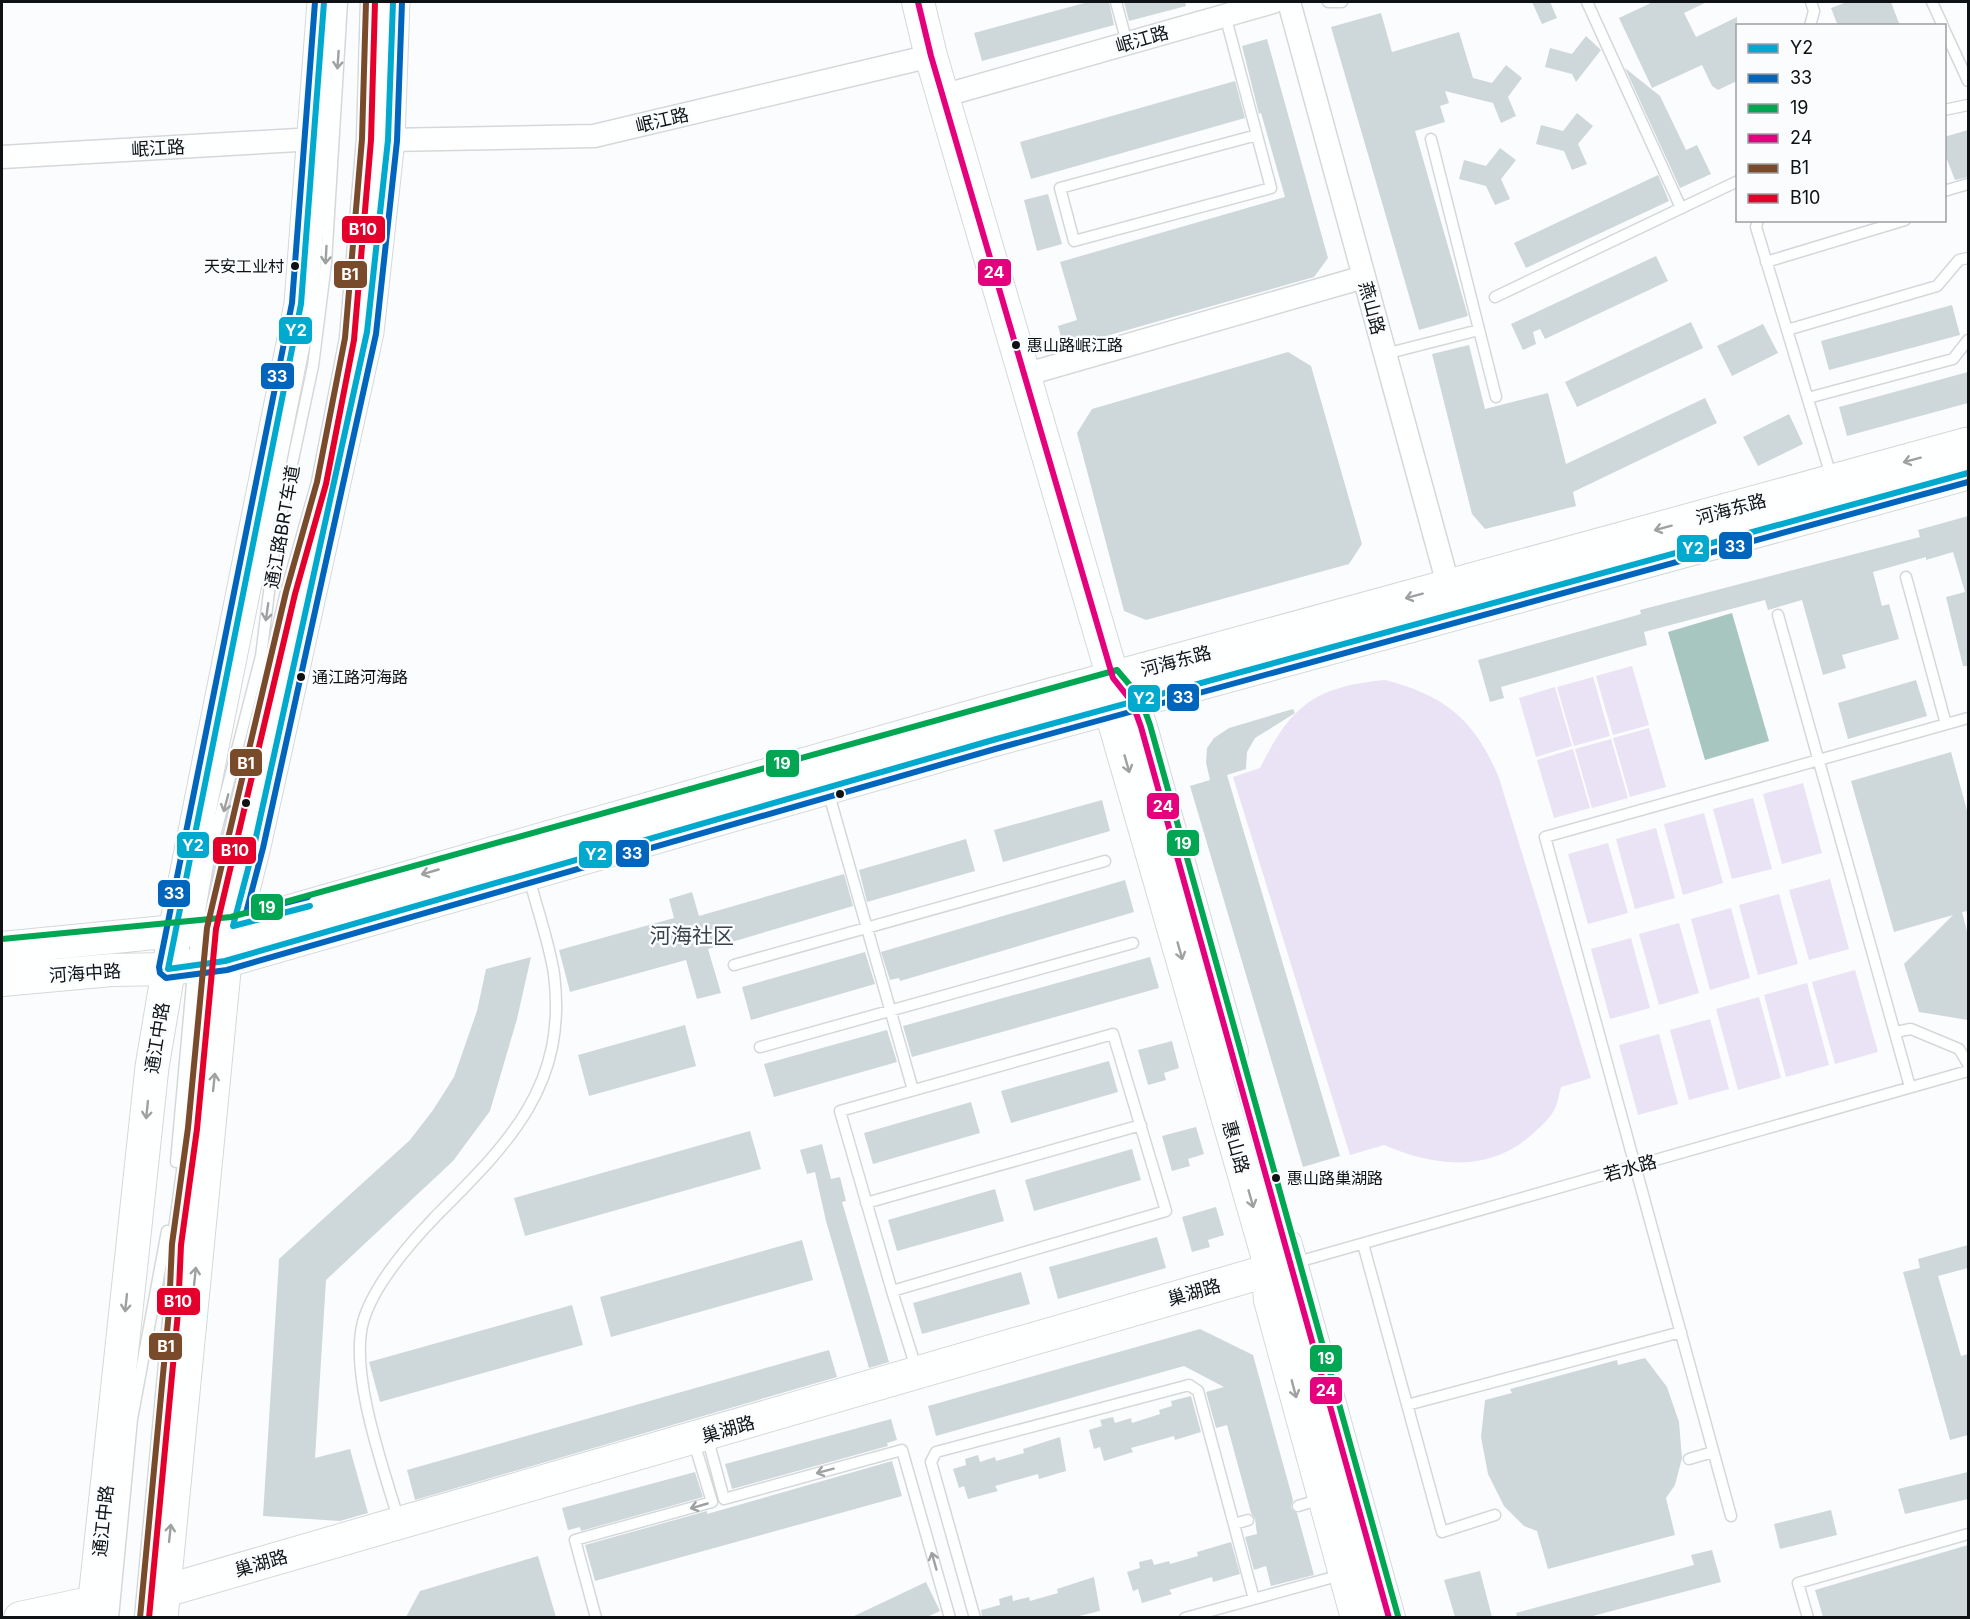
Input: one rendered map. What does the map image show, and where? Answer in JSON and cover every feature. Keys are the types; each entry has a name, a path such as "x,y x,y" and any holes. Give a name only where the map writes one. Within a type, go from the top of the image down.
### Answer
{"main road":[{"name":"通江中路","path":"163,1604 197,965 273,447 301,304 324,2"},
{"name":"通江中路","path":"203,928 254,846 367,332 388,140 393,2"},
{"name":"河海东路","path":"197,965 528,874 827,788 1118,696 1452,600 1833,481 1968,444"},
{"name":"河海东路","path":"1452,600 1968,473"},
{"name":"河海东路","path":"203,928 1118,696"},
{"path":"197,965 203,928"},
{"name":"通江中路","path":"100,1612 152,1067 197,965"}],"street":[{"name":"惠山路","path":"918,2 942,96 1118,696 1268,1255 1280,1267 1389,1617"},
{"name":"岷江路","path":"942,96 1273,2"},
{"name":"燕山路","path":"1289,2 1452,600"},
{"name":"岷江路","path":"388,140 594,136 931,56"},
{"name":"岷江路","path":"2,157 315,139"},
{"path":"1024,375 1364,278"},
{"name":"河海中路","path":"2,948 203,928"},
{"name":"河海中路","path":"2,980 197,965"},
{"name":"惠山路","path":"1280,1267 1270,1300 1311,1502 1345,1574 1357,1617"},
{"name":"巢湖路","path":"163,1604 400,1524 1280,1267"},
{"path":"21,1617 100,1612"}],"lane":[{"name":"通江路BRT车道","path":"203,928 209,860 261,656 275,543 313,366 326,263 342,2"},
{"name":"通江路BRT车道","path":"203,928 286,592 317,482 345,338 364,85 366,2"},
{"path":"364,85 384,2"},
{"path":"1116,2 1128,43"},
{"path":"1328,2 1342,2"},
{"path":"1587,2 1681,208"},
{"path":"1811,2 1814,11 1811,24"},
{"path":"1932,2 1943,24"},
{"path":"1225,15 1257,135 1271,188 1074,241 1060,188 1257,135"},
{"path":"1946,32 1968,81"},
{"path":"1946,110 1968,105"},
{"path":"1431,139 1496,397"},
{"path":"1496,297 1736,181"},
{"path":"1946,190 1968,184"},
{"path":"1757,222 1756,227 1766,262 1833,481"},
{"path":"1766,262 1898,222"},
{"path":"1787,330 1937,286 1959,260 1968,258"},
{"path":"1385,354 1479,330"},
{"path":"1808,398 1953,359 1968,340"},
{"path":"273,447 282,516"},
{"path":"1906,577 1946,724"},
{"path":"1778,615 1910,1088"},
{"path":"1731,1516 1637,1166 1545,837 1968,718"},
{"path":"827,788 914,1090"},
{"path":"734,965 1106,861"},
{"path":"400,1524 369,1419 361,1368 363,1323 386,1275 426,1226 499,1154 540,1092 555,1034 554,974 528,874"},
{"path":"760,1047 1132,943"},
{"path":"140,1617 169,1311 172,1244 188,1128 197,965"},
{"path":"1895,1032 1911,1029 1959,1049 1968,1064"},
{"path":"892,1291 1166,1211 1113,1034 840,1111 892,1291 918,1373"},
{"name":"若水路","path":"1280,1267 1968,1071"},
{"path":"867,1203 1141,1125"},
{"path":"1363,1244 1442,1532 1496,1515"},
{"path":"1407,1405 1681,1332"},
{"path":"975,1617 931,1462 936,1452 1189,1385 1198,1391 1254,1599"},
{"path":"596,1617 574,1540 712,1502 700,1437"},
{"path":"700,1437 724,1499 902,1450 950,1617"},
{"path":"1689,1459 1713,1452"},
{"path":"1234,1524 1248,1520"},
{"path":"1808,1617 1798,1583 1968,1534"},
{"path":"1185,1617 1345,1574"}],"shaded area":[{"path":"1732,613 1769,741 1705,760 1668,632"},
{"path":"1632,666 1649,725 1613,735 1596,676"},
{"path":"1593,677 1610,736 1574,746 1557,687"},
{"path":"1385,680 1425,694 1456,713 1480,740 1490,758 1499,778 1591,1078 1561,1087 1552,1113 1529,1137 1512,1149 1477,1161 1458,1162 1421,1158 1384,1145 1350,1155 1233,777 1260,768 1283,729 1308,703 1340,688"},
{"path":"1555,687 1572,746 1536,757 1519,698"},
{"path":"1649,728 1666,787 1630,797 1613,738"},
{"path":"1611,739 1628,798 1592,808 1575,749"},
{"path":"1573,749 1590,808 1554,818 1537,760"},
{"path":"1803,783 1822,853 1782,864 1763,794"},
{"path":"1753,798 1772,869 1732,879 1713,809"},
{"path":"1704,813 1723,883 1683,895 1664,824"},
{"path":"1656,828 1675,898 1635,909 1616,839"},
{"path":"1608,843 1628,913 1588,924 1568,854"},
{"path":"1830,879 1849,949 1809,960 1789,890"},
{"path":"1779,894 1798,964 1758,975 1739,905"},
{"path":"1731,908 1750,978 1710,990 1691,919"},
{"path":"1679,923 1699,993 1659,1005 1639,934"},
{"path":"1631,938 1650,1008 1610,1019 1591,949"},
{"path":"1855,970 1878,1052 1835,1064 1812,982"},
{"path":"1807,983 1829,1065 1786,1077 1764,995"},
{"path":"1759,997 1781,1078 1738,1090 1716,1009"},
{"path":"1710,1019 1729,1089 1689,1100 1670,1030"},
{"path":"1659,1034 1678,1104 1638,1115 1619,1045"}],"building":[{"path":"1088,2 1109,2 1114,25 982,61 974,33"},
{"path":"1124,2 1185,2 1186,6 1129,21"},
{"path":"1532,2 1550,2 1557,18 1542,24"},
{"path":"1653,2 1707,2 1684,13 1696,37 1737,17 1736,81 1718,90 1712,86 1702,65 1652,88 1619,18"},
{"path":"1847,2 1891,2 1899,24 1837,24 1831,8"},
{"path":"1381,13 1392,52 1459,32 1473,78 1492,83 1506,65 1522,78 1508,97 1516,116 1501,123 1493,103 1445,91 1449,103 1440,106 1445,122 1415,131 1468,316 1419,330 1331,27"},
{"path":"1586,36 1601,50 1576,82 1572,74 1545,67 1550,48 1572,54"},
{"path":"1267,39 1328,258 1314,277 1064,348 1058,326 1077,320 1060,262 1285,197 1261,113 1259,114 1242,46"},
{"path":"1625,68 1660,96 1686,150 1697,145 1711,174 1680,188"},
{"path":"1235,81 1245,118 1031,179 1020,142"},
{"path":"1577,113 1593,126 1578,144 1587,164 1572,170 1564,151 1536,144 1541,125 1563,131"},
{"path":"1968,130 1968,177 1955,180 1946,157 1946,136"},
{"path":"1500,148 1516,160 1501,179 1510,199 1495,205 1486,186 1459,179 1464,160 1486,166"},
{"path":"1658,175 1669,201 1526,268 1514,243"},
{"path":"1048,194 1062,244 1037,251 1024,200"},
{"path":"1656,256 1668,281 1545,339 1540,329 1533,332 1536,344 1523,350 1511,324"},
{"path":"1952,305 1960,335 1829,370 1821,341"},
{"path":"1691,322 1703,348 1577,407 1565,382"},
{"path":"1763,324 1778,353 1732,376 1717,346"},
{"path":"1469,345 1485,409 1548,393 1566,464 1705,398 1717,423 1573,492 1576,506 1485,529 1472,514 1432,354"},
{"path":"1288,352 1311,366 1362,544 1349,564 1146,620 1124,611 1077,433 1092,409"},
{"path":"1968,372 1968,403 1847,436 1839,407"},
{"path":"1789,414 1803,444 1758,466 1743,437"},
{"path":"1968,516 1968,666 1963,666 1946,597 1965,592 1953,552 1873,572 1882,606 1889,604 1899,639 1842,655 1846,668 1823,675 1802,600 1768,610 1765,600 1644,632 1647,645 1501,687 1504,698 1490,702 1478,660 1641,614 1640,610 1920,537 1918,530"},
{"path":"1916,680 1927,716 1848,739 1838,703"},
{"path":"1293,709 1295,713 1255,738 1247,752 1246,769 1227,775 1340,1156 1303,1167 1190,786 1210,780 1206,763 1207,748 1214,738 1229,728"},
{"path":"1951,752 1968,814 1968,911 1962,912 1968,935 1968,1020 1919,1012 1904,964 1953,915 1894,932 1851,781"},
{"path":"1102,800 1110,831 1003,862 994,830"},
{"path":"966,839 975,871 867,902 859,870"},
{"path":"844,874 853,906 708,949 721,993 697,999 686,960 570,992 559,950 674,918 669,899 692,892 699,916"},
{"path":"1125,880 1134,912 900,981 899,978 890,980 881,952"},
{"path":"865,952 875,984 751,1020 742,987"},
{"path":"531,957 517,1019 490,1111 453,1161 326,1280 315,1458 350,1449 368,1513 340,1521 263,1516 279,1259 410,1140 433,1110 454,1077 477,1011 486,969"},
{"path":"1150,957 1159,988 912,1057 903,1026"},
{"path":"685,1025 696,1066 589,1096 578,1055"},
{"path":"887,1030 897,1062 774,1097 764,1064"},
{"path":"1172,1041 1179,1068 1164,1073 1166,1080 1148,1085 1138,1050"},
{"path":"1109,1061 1118,1092 1011,1123 1001,1091"},
{"path":"971,1102 980,1133 873,1164 864,1133"},
{"path":"1196,1127 1204,1154 1188,1159 1190,1166 1172,1171 1162,1136"},
{"path":"750,1131 761,1169 525,1236 514,1198"},
{"path":"822,1144 831,1179 840,1177 846,1201 842,1202 889,1362 869,1368 826,1221 815,1172 807,1174 800,1150"},
{"path":"1132,1149 1141,1180 1034,1211 1025,1180"},
{"path":"995,1189 1004,1221 897,1251 888,1220"},
{"path":"1216,1207 1224,1235 1208,1240 1210,1247 1192,1252 1182,1217"},
{"path":"1157,1237 1166,1268 1058,1299 1049,1267"},
{"path":"802,1240 813,1280 611,1337 600,1297"},
{"path":"1968,1245 1968,1268 1938,1276 1961,1356 1968,1354 1968,1435 1950,1440 1903,1272 1920,1268 1918,1259"},
{"path":"1021,1272 1030,1304 922,1334 913,1303"},
{"path":"572,1305 583,1345 380,1402 369,1362"},
{"path":"1200,1329 1253,1355 1293,1500 1291,1508 1297,1513 1314,1575 1271,1586 1266,1566 1254,1570 1245,1537 1257,1534 1255,1519 1251,1513 1227,1425 1216,1428 1206,1392 1224,1387 1184,1366 936,1436 928,1406"},
{"path":"829,1350 837,1377 415,1500 407,1470"},
{"path":"1645,1358 1667,1387 1679,1422 1682,1458 1675,1485 1666,1498 1675,1535 1548,1569 1537,1531 1524,1526 1504,1506 1488,1474 1481,1437 1485,1400 1512,1393 1510,1389 1617,1360 1618,1365"},
{"path":"1191,1396 1201,1432 1175,1440 1174,1436 1131,1448 1133,1452 1104,1461 1100,1447 1094,1449 1089,1430 1102,1426 1100,1420 1113,1417 1115,1423 1131,1418 1132,1423 1160,1414 1159,1410 1172,1406 1171,1401"},
{"path":"891,1419 897,1440 887,1443 888,1446 732,1489 725,1464"},
{"path":"1060,1437 1066,1471 1039,1479 1038,1474 995,1486 998,1491 968,1499 964,1486 959,1488 953,1469 966,1465 965,1459 978,1455 980,1462 995,1457 996,1461 1024,1453 1023,1449"},
{"path":"892,1461 902,1496 595,1581 585,1545 707,1511 707,1514"},
{"path":"695,1472 703,1497 581,1531 580,1527 568,1530 562,1508"},
{"path":"1968,1472 1968,1499 1905,1514 1898,1489"},
{"path":"1831,1510 1837,1535 1780,1549 1774,1524"},
{"path":"1231,1542 1240,1574 1213,1582 1212,1577 1169,1590 1172,1594 1142,1603 1138,1589 1133,1591 1127,1572 1140,1568 1139,1562 1152,1559 1154,1565 1169,1561 1170,1564 1198,1556 1197,1552"},
{"path":"1968,1545 1968,1617 1823,1617 1815,1590"},
{"path":"1712,1550 1721,1582 1589,1617 1517,1617 1516,1613 1694,1565 1691,1555"},
{"path":"538,1556 556,1617 406,1617 420,1591"},
{"path":"1480,1571 1492,1617 1455,1617 1444,1580"},
{"path":"1094,1577 1100,1611 1075,1617 982,1617 981,1610 1000,1605 999,1599 1012,1595 1013,1601 1029,1597 1030,1601 1058,1593 1057,1589"},
{"path":"926,1582 940,1611 927,1617 852,1617"}],"transit line":[{"name":"33","path":"315,2 292,303 159,967 160,973 166,978 227,970 995,749 1968,482"},
{"name":"Y2","path":"324,2 301,304 168,969 225,961 993,740 1968,473"},
{"name":"B1","path":"140,1618 169,1311 172,1244 188,1128 207,928 286,592 317,482 345,338 362,139 366,2"},
{"name":"B10","path":"149,1618 178,1312 181,1245 197,1129 216,929 295,594 326,484 354,340 371,140 375,2"},
{"name":"Y2","path":"310,906 233,926 254,846 367,332 388,140 393,2"},
{"name":"33","path":"308,897 246,913 263,848 376,334 397,141 402,2"},
{"name":"24","path":"918,2 931,56 1113,678 1132,702 1141,727 1389,1618"},
{"name":"19","path":"2,939 231,917 1117,670 1140,697 1150,725 1398,1616"}],"place":[{"name":"天安工业村","path":"295,266"},
{"name":"惠山路岷江路","path":"1016,345"},
{"name":"通江路河海路","path":"301,677"},
{"name":"惠山路巢湖路","path":"1276,1178"}],"district":[{"name":"河海社区","path":"692,935"}]}
